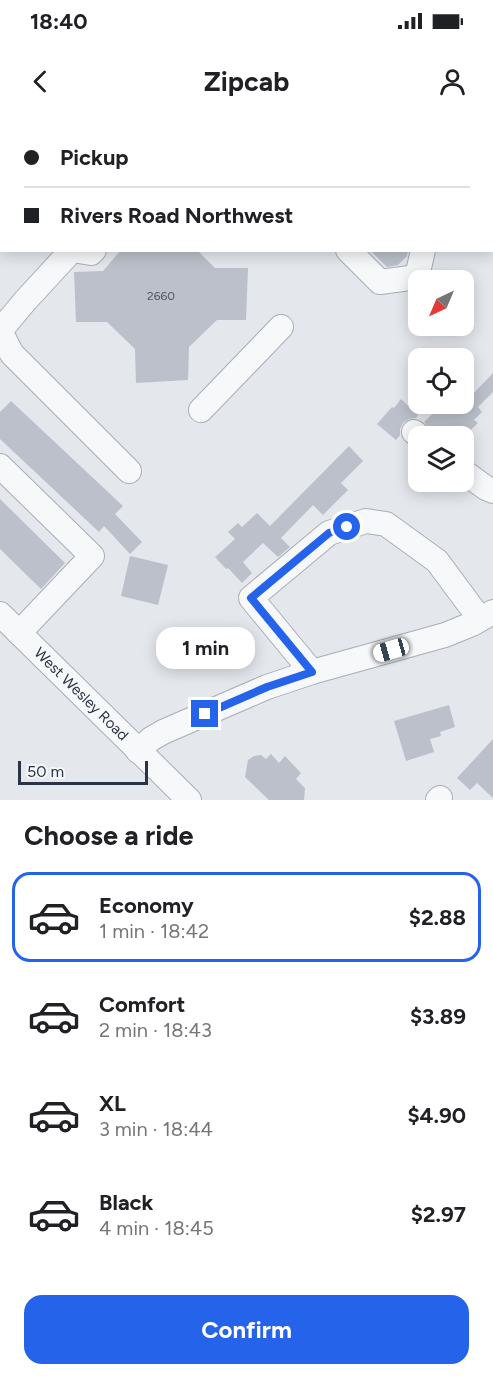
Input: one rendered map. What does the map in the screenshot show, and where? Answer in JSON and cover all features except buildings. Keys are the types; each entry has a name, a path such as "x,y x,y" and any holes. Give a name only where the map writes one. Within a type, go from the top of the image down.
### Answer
{"street":[{"path":"70,252 0,331 12,354 129,471"},
{"path":"350,252 380,282 417,277 423,252"},
{"path":"201,410 281,327"},
{"path":"0,466 92,556 19,633"},
{"path":"474,479 493,492"},
{"path":"138,751 163,732 267,687 445,635 487,615 437,561 386,524 366,520 329,533 251,598 312,672"},
{"name":"West Wesley Road","path":"0,614 189,800"}],"route":[{"path":"205,714 267,687 312,672 251,598 329,533 347,527"}]}
